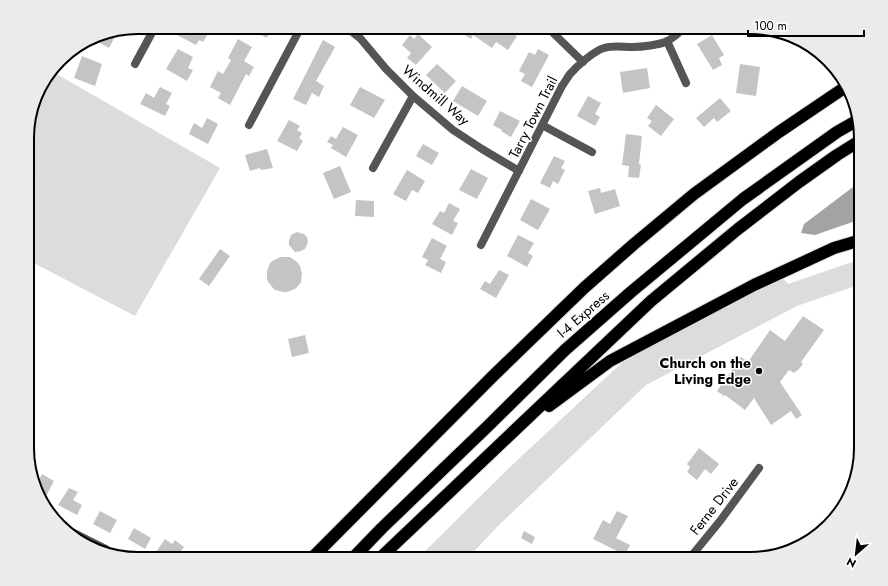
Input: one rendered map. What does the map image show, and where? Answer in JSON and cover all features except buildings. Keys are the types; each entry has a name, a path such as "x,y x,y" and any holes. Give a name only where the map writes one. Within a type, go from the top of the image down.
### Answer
{"highway":[{"path":"318,552 493,376 584,288 694,194 779,132 842,90"},
{"name":"I-4 Express","path":"359,552 565,350 626,296 744,199 837,132 853,123"},
{"path":"386,552 651,301 738,229 837,155 854,144"},
{"path":"459,482 482,470 545,409 610,362 754,285 834,248 854,242"}],"street":[{"path":"135,64 151,34"},
{"path":"250,125 297,34"},
{"name":"Windmill Way","path":"355,34 386,69 413,96 453,130 519,171"},
{"path":"555,34 583,62"},
{"name":"Tarry Town Trail","path":"481,245 562,86 570,74 583,62 603,48 652,45 667,41 677,34"},
{"path":"667,41 686,83"},
{"path":"373,168 413,96"},
{"path":"542,125 592,152"},
{"name":"Ferne Drive","path":"695,552 720,521 759,468"}],"shaded area":[{"path":"56,74 220,168 135,316 34,263 35,124 39,104 51,80"},
{"path":"854,186 854,221 815,235 801,233 804,224"},
{"path":"854,261 854,286 797,306 646,385 497,527 474,552 424,552 510,467 629,356 782,277 788,284"}],"place":[{"name":"Church on the Living Edge","path":"759,371"}]}
